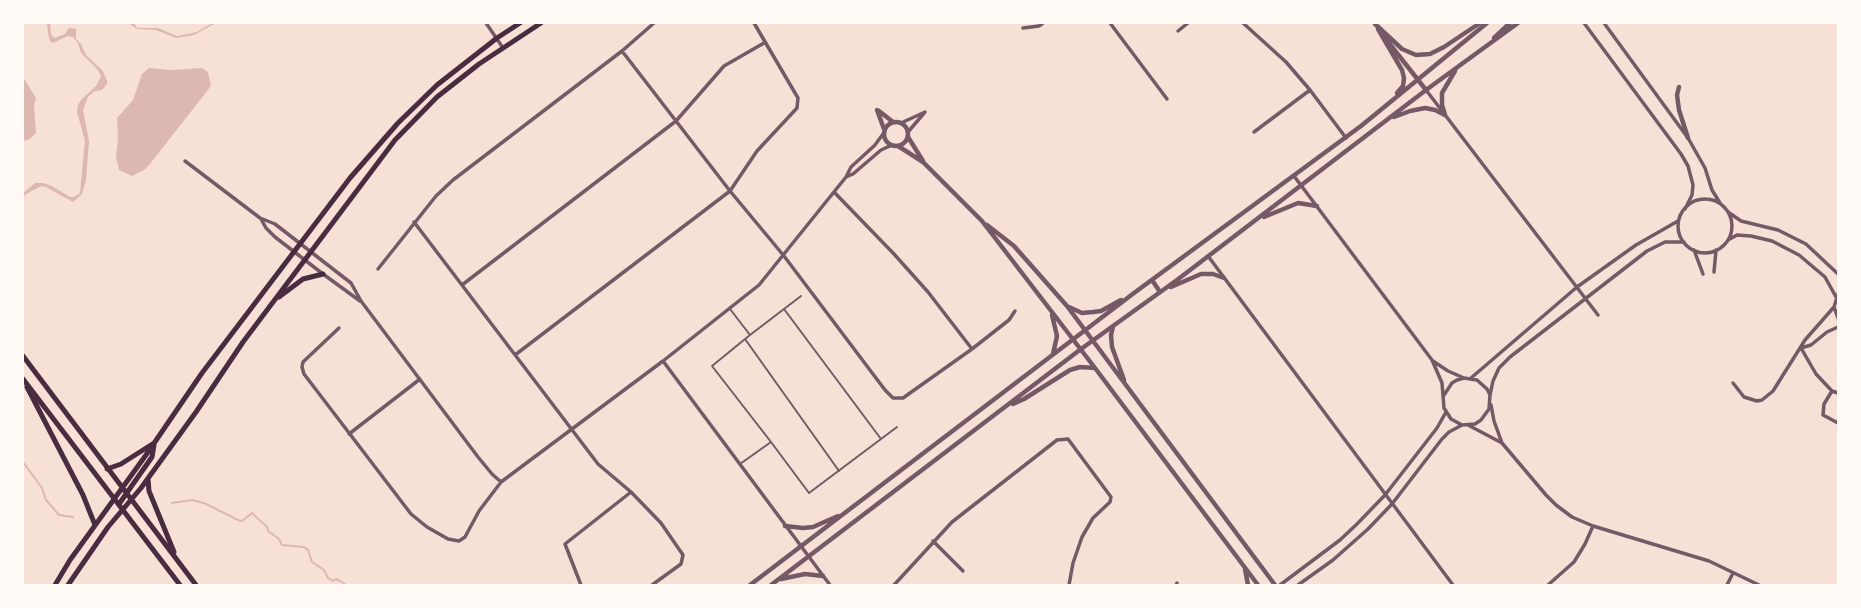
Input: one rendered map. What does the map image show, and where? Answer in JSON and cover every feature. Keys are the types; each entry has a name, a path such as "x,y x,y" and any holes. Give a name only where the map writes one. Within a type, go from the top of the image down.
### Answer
{"main road":[{"path":"55,585 70,560 155,442 202,373 350,178 398,122 437,85 497,38 520,23"},
{"path":"68,585 104,533 149,477 196,412 242,342 373,168 404,130 437,97 479,64 541,23"},
{"path":"274,300 303,279 323,274"},
{"path":"23,356 196,585"},
{"path":"24,380 180,585"},
{"path":"24,380 83,495 95,525"},
{"path":"107,468 121,464 155,442"},
{"path":"119,504 152,457 155,442"},
{"path":"149,477 149,491 176,559"}],"street":[{"path":"486,23 503,48"},
{"path":"378,269 414,222 436,196 453,180 622,50 654,23"},
{"path":"515,355 730,190 757,151 797,108 798,98 764,43 754,23"},
{"path":"1024,28 1039,26 1043,23"},
{"path":"1110,23 1167,99"},
{"path":"1178,31 1188,23"},
{"path":"1243,23 1286,62 1310,90 1346,138"},
{"path":"1374,24 1402,49 1416,56 1430,54 1444,47 1480,23"},
{"path":"750,585 1134,293 1346,138 1487,23"},
{"path":"1478,52 1510,23"},
{"path":"771,585 1081,349 1257,220 1426,90 1518,23"},
{"path":"1471,378 1577,287 1636,245 1678,220 1692,195 1693,185 1688,166 1584,23"},
{"path":"1604,23 1688,138 1705,168 1712,190 1728,212 1741,221 1778,230 1806,244 1838,274"},
{"path":"1374,24 1446,115 1598,315"},
{"path":"1374,24 1402,70 1404,78 1403,86 1390,101"},
{"path":"462,285 676,121 724,66 764,43"},
{"path":"622,50 730,190 784,256 885,390 893,398 903,398 972,349 1009,320 1015,311"},
{"path":"1446,115 1442,105 1442,93 1457,68"},
{"path":"1679,87 1677,95 1679,110 1688,138"},
{"path":"1254,132 1310,90"},
{"path":"1387,120 1410,111 1425,108 1435,110 1446,115"},
{"path":"846,177 853,174 880,151 904,143 908,134 925,112 901,123 893,122 877,110 886,141 892,146"},
{"path":"340,328 304,362 302,367 304,374 411,514 427,527 448,540 459,541 465,537 479,511 501,482 571,428 663,361 759,285 784,256 846,177 851,167 875,145 893,122"},
{"path":"901,123 924,162"},
{"path":"898,146 924,162 982,221 1081,349 1258,585"},
{"path":"185,161 260,218 274,224 347,279 355,289 361,301 492,474 501,482"},
{"path":"1294,176 1432,360 1442,383 1444,395 1443,401 1446,412 1451,419 1462,425 1468,425 1481,420 1486,416 1491,403"},
{"path":"834,192 918,281 972,349"},
{"path":"1685,209 1697,200 1712,200 1720,203"},
{"path":"1257,220 1298,204 1317,206"},
{"path":"1728,212 1732,226 1728,240"},
{"path":"260,218 270,232 294,252 361,301"},
{"path":"1678,220 1679,231 1684,242 1694,250 1705,252 1716,250 1737,235 1772,240 1799,255 1825,277 1837,296 1834,306 1805,340 1773,391 1762,400 1757,401 1744,397 1733,383"},
{"path":"982,221 1014,246 1067,306 1275,585"},
{"path":"414,222 598,464 631,492 661,523 683,555 681,564 652,585"},
{"path":"1502,443 1494,421 1490,395 1493,381 1499,368 1586,298 1657,245 1665,242 1684,242"},
{"path":"1694,250 1703,274"},
{"path":"1714,272 1716,250"},
{"path":"1208,256 1453,585"},
{"path":"1160,292 1201,274 1213,274 1224,278"},
{"path":"1152,280 1160,292"},
{"path":"1067,306 1082,313 1101,311 1134,293"},
{"path":"1834,306 1838,318"},
{"path":"1051,311 1057,336 1053,355"},
{"path":"1114,326 1111,335 1112,347 1127,387"},
{"path":"1801,348 1811,345 1827,332 1838,328"},
{"path":"1801,348 1816,374 1832,391 1838,393"},
{"path":"1432,360 1448,371 1464,378"},
{"path":"663,361 739,465 830,585"},
{"path":"1006,407 1024,399 1070,370 1080,367 1095,368"},
{"path":"1444,395 1452,383 1464,378 1471,378 1483,384 1490,395"},
{"path":"349,434 420,379"},
{"path":"1832,391 1824,404 1823,415 1838,423"},
{"path":"1280,585 1340,540 1385,495 1437,428 1446,412"},
{"path":"1298,585 1350,545 1392,504 1442,439 1462,425"},
{"path":"1468,425 1502,443 1556,505 1572,517 1593,526 1702,558 1758,585"},
{"path":"894,585 952,522 1057,440 1068,439 1111,496 1110,502 1094,518 1082,538 1073,563 1069,585"},
{"path":"581,585 565,544 631,492"},
{"path":"785,526 803,528 813,527 847,512"},
{"path":"1548,585 1574,562 1585,544 1593,526"},
{"path":"933,541 962,571"},
{"path":"1245,567 1248,585"},
{"path":"779,579 805,574 823,576"},
{"path":"1726,585 1733,574"}],"lane":[{"path":"802,296 712,366 809,493 897,427"},
{"path":"730,309 750,335"},
{"path":"784,309 881,439"},
{"path":"744,340 839,471"},
{"path":"739,465 771,442"}],"shaded area":[{"path":"47,23 50,23 51,34 54,38 65,34 69,28 76,29 76,39 81,44 86,55 103,71 107,81 107,84 102,90 95,91 88,97 83,110 89,141 86,180 82,194 73,202 46,187 41,186 26,194 23,198 23,193 35,183 43,183 52,186 70,197 74,197 80,193 85,141 77,112 78,105 81,100 96,86 101,76 97,69 81,53 78,43 73,37 68,36 53,43 50,41"},
{"path":"128,23 134,23 137,28 158,28 177,36 197,32 212,23 216,23 194,35 176,38 156,30 137,29"},
{"path":"149,68 172,70 202,68 208,72 211,86 150,164 144,170 132,176 119,170 116,157 118,138 117,118 133,100 142,74"},
{"path":"23,77 36,98 34,105 36,133 30,139 23,141"}],"waterway":[{"path":"23,462 42,488 46,500 59,515 73,517"},
{"path":"172,503 192,500 204,503 242,521 252,513 267,527 268,531 279,539 282,545 304,547 308,550 312,562 324,570 328,578 333,581 336,579 346,585"}]}
